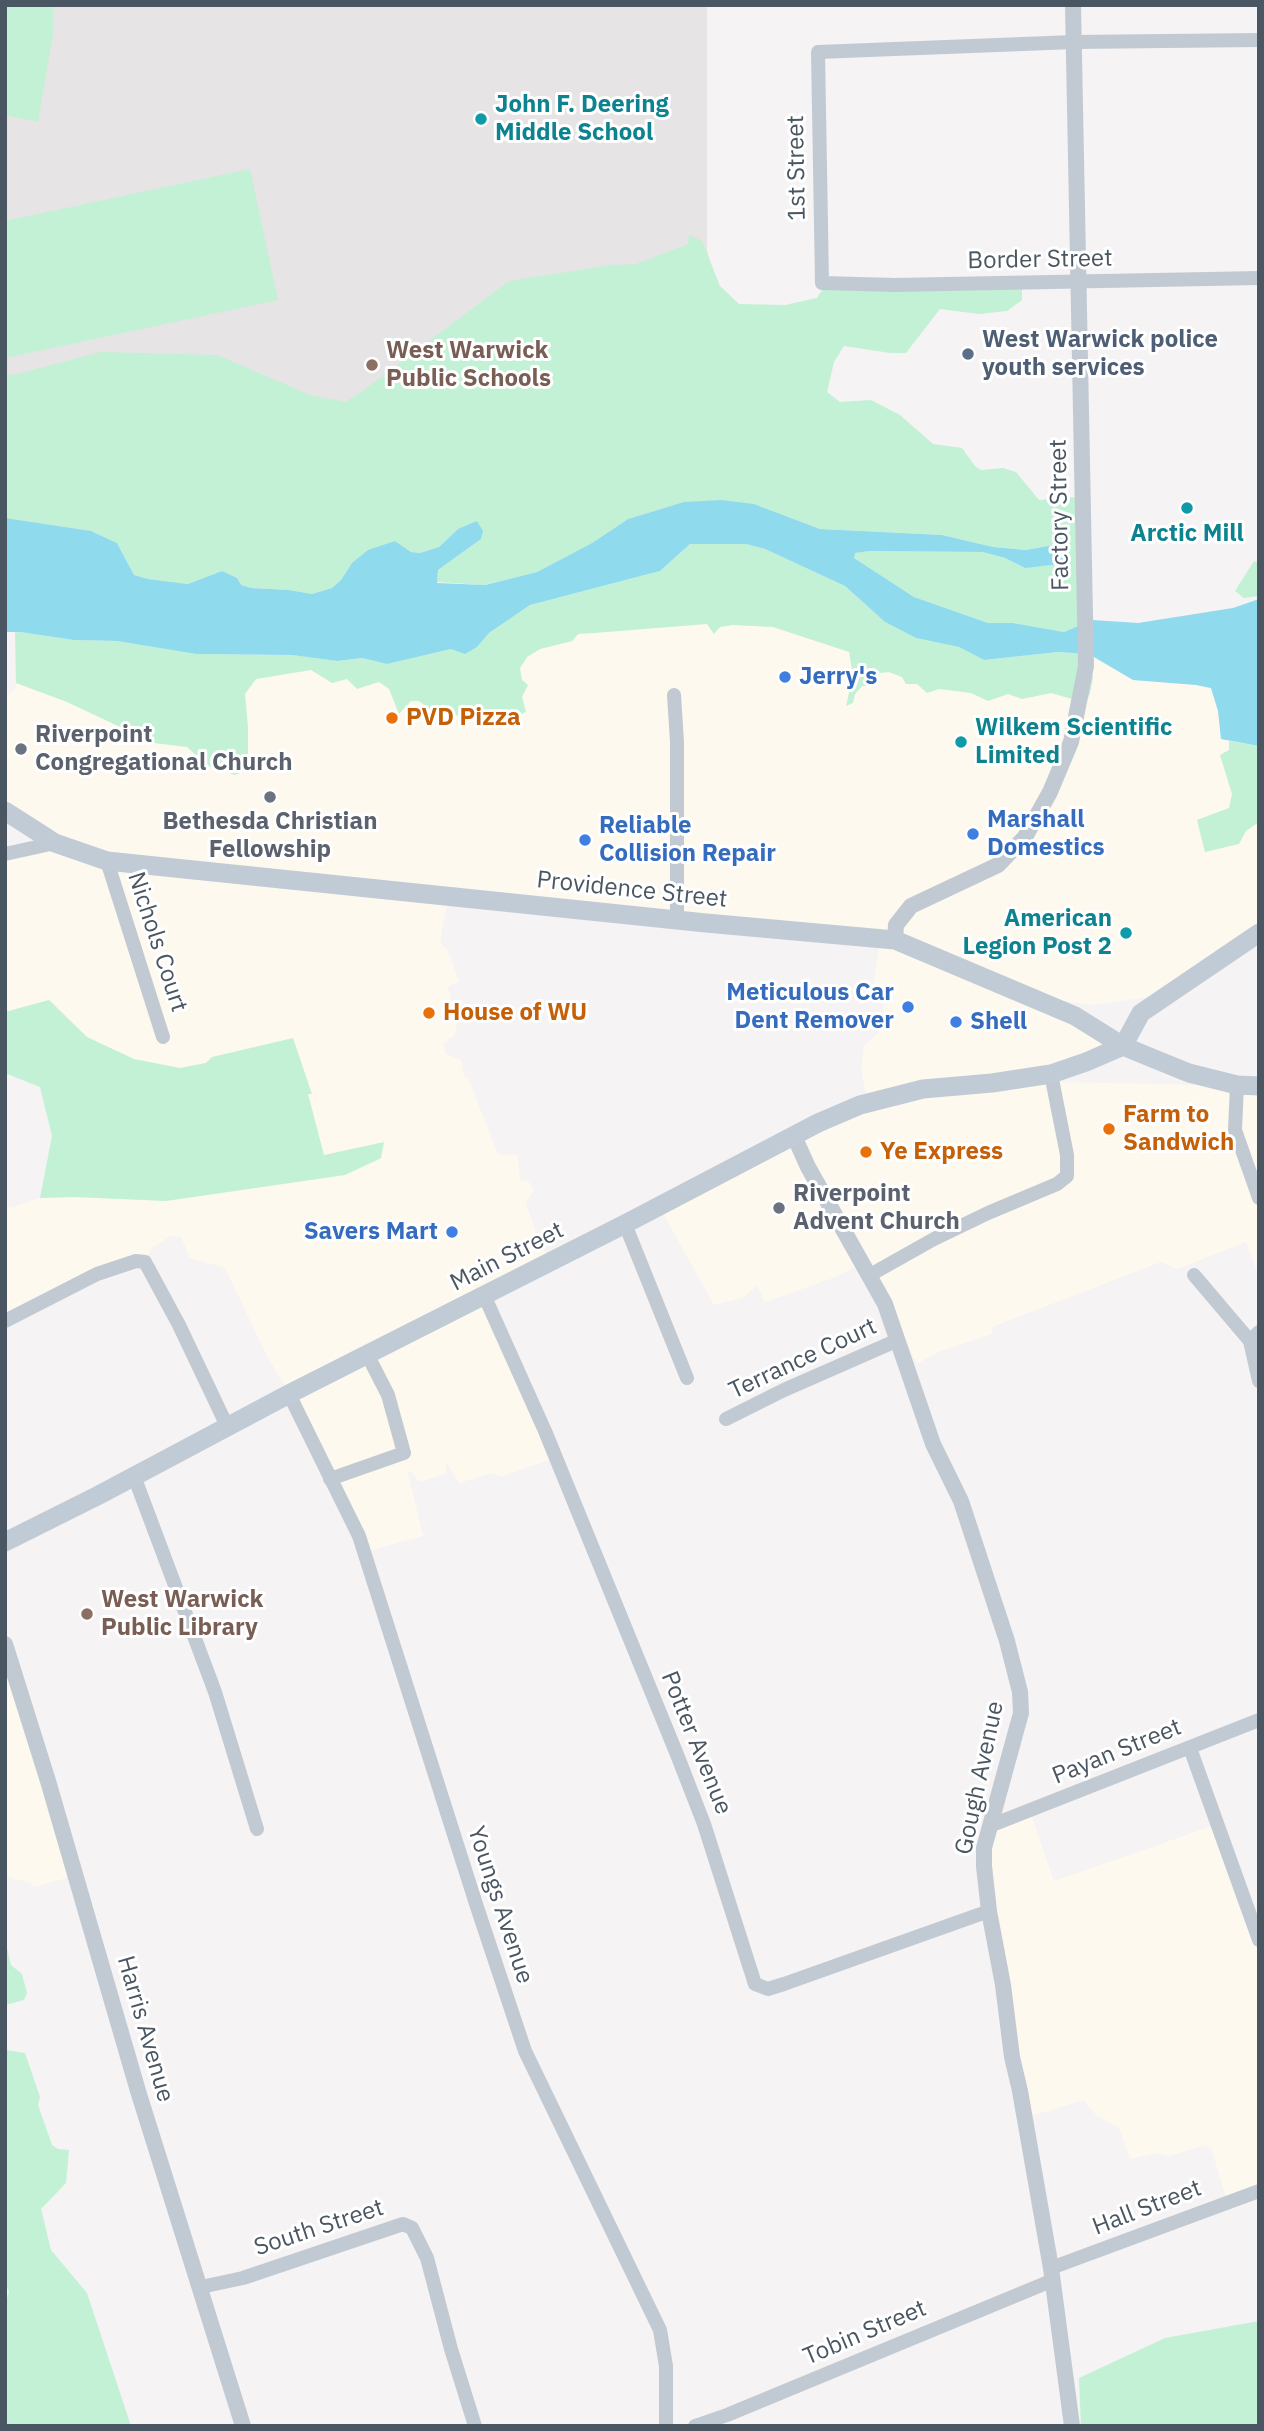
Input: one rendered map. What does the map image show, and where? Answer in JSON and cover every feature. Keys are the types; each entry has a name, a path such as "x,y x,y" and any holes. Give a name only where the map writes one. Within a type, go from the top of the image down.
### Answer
{"main road":[{"name":"Providence Street","path":"5,811 55,843 107,861 895,940 1075,1016 1123,1046 1189,1073 1237,1085"},
{"path":"1123,1046 1141,1013 1259,933"},
{"name":"Main Street","path":"5,1542 367,1354 860,1105 923,1089 1051,1074 1123,1046"},
{"path":"1237,1085 1259,1086"}],"street":[{"name":"Factory Street","path":"895,940 896,925 911,906 998,865 1025,837 1050,792 1072,742 1086,666 1073,5"},
{"path":"1074,42 1259,40"},
{"name":"1st Street","path":"822,283 818,52 1074,42"},
{"name":"Border Street","path":"822,283 1078,283 1259,278"},
{"path":"674,695 677,742 677,920"},
{"path":"5,854 55,843"},
{"name":"Nichols Court","path":"107,861 163,1037"},
{"path":"870,1275 934,1239 1057,1184 1067,1176 1067,1155 1051,1074"},
{"path":"1237,1085 1235,1130 1259,1198"},
{"name":"Gough Avenue","path":"794,1136 808,1167 885,1304 933,1444 961,1501 1007,1641 1020,1692 1021,1713 984,1848 989,1911 1051,2274 1072,2426"},
{"path":"625,1224 687,1378"},
{"path":"5,1321 97,1274 136,1261 145,1262 179,1325 227,1426"},
{"path":"1194,1275 1254,1337 1259,1381"},
{"name":"Potter Avenue","path":"484,1295 545,1431 678,1757 704,1824 755,1984 768,1989 989,1911"},
{"name":"Terrance Court","path":"726,1419 784,1390 898,1340"},
{"path":"330,1479 404,1453 388,1395 367,1354"},
{"name":"Youngs Avenue","path":"289,1394 359,1536 525,2051 660,2330 666,2366 666,2426"},
{"path":"134,1476 215,1692 257,1829"},
{"name":"Harris Avenue","path":"5,1644 48,1781 142,2104 243,2426"},
{"name":"Payan Street","path":"992,1825 1259,1720"},
{"path":"1189,1748 1259,1940"},
{"name":"Hall Street","path":"1051,2274 1259,2191"},
{"name":"South Street","path":"201,2287 243,2278 403,2224 412,2228 427,2258 475,2426"},
{"name":"Tobin Street","path":"695,2426 752,2405 1051,2274"}],"shaded area":[{"name":"West Warwick Public Schools","path":"5,5 707,5 707,250 778,504 5,536"},
{"path":"707,624 714,633 720,627 733,625 773,627 850,652 853,676 846,706 862,686 880,673 889,672 917,684 927,693 939,689 971,693 988,700 1008,694 1022,699 1051,693 1085,703 1093,658 1133,680 1196,685 1211,689 1218,711 1221,739 1229,741 1229,750 1220,755 1232,794 1229,808 1197,820 1205,852 1239,844 1246,831 1259,822 1259,931 1157,996 1092,1005 1064,1001 1107,1041 1055,1076 1057,1082 1259,1086 1259,1277 1246,1242 1177,1269 1161,1262 992,1327 992,1334 938,1352 917,1364 907,1343 898,1340 860,1264 839,1276 765,1302 757,1285 743,1298 714,1305 659,1206 868,1103 861,1070 864,1046 881,1030 877,1016 884,1013 883,1001 876,997 873,991 879,944 449,897 441,944 447,949 459,981 448,987 457,1025 454,1036 444,1043 445,1053 462,1061 464,1076 468,1078 498,1154 518,1155 520,1180 529,1182 534,1191 526,1202 538,1239 550,1259 486,1293 554,1458 501,1477 492,1473 459,1483 447,1463 445,1474 420,1482 410,1471 408,1473 423,1536 364,1552 288,1390 269,1360 225,1268 190,1258 181,1237 171,1236 153,1247 143,1262 5,1321 5,1207 40,1198 166,1201 345,1175 381,1159 324,1155 293,1039 212,1057 206,1063 180,1068 134,1059 87,1037 49,1000 5,1012 5,855 44,844 5,811 5,696 15,690 16,683 67,702 154,743 187,747 208,766 248,728 245,694 256,679 311,670 332,683 347,679 379,682 411,701 419,701 440,717 447,712 454,716 480,711 485,716 516,716 522,697 520,668 528,657 540,649 572,641 577,634"},
{"path":"5,1646 74,1876 34,1887 30,1883 5,1876"},
{"path":"1030,1811 1054,1881 1215,1825 1259,1944 1259,2190 1227,2201 1211,2148 1202,2146 1169,2156 1156,2153 1130,2159 1119,2128 1097,2116 1083,2100 1025,2118 987,1911 993,1821"}],"green space":[{"path":"5,5 53,5 53,34 38,122 5,115"},
{"path":"250,169 278,300 5,358 5,221"},
{"path":"689,235 702,241 720,286 739,304 785,305 817,298 824,287 1022,280 1022,300 1007,311 979,314 940,309 906,353 844,346 834,362 827,392 840,402 871,400 900,415 933,444 962,448 981,470 1003,468 1016,472 1039,500 1087,496 1085,623 1064,632 1013,623 988,623 914,597 854,558 854,553 870,551 983,552 1005,558 1025,568 1053,545 1026,550 993,547 942,535 820,529 754,504 684,502 628,519 592,543 537,572 484,585 437,582 438,570 481,539 458,529 439,547 420,553 411,552 395,541 352,563 332,588 312,594 251,588 241,585 222,571 188,584 148,579 134,575 117,543 91,531 5,518 5,373 13,375 101,352 217,355 310,395 345,402 509,281 612,265 636,264 688,244"},
{"path":"690,544 746,544 765,549 845,586 885,622 916,638 959,647 984,660 1058,652 1089,654 1093,678 1090,693 1086,703 1051,693 1022,699 1008,694 988,701 971,693 939,689 927,693 917,684 906,684 902,677 889,672 880,673 871,686 862,686 855,694 853,703 846,706 853,676 849,652 773,627 733,625 720,627 714,634 707,624 578,634 572,641 540,649 527,657 520,668 522,680 528,685 522,697 526,712 516,716 484,716 480,711 454,716 447,712 440,717 419,701 411,701 399,714 389,689 379,682 357,689 347,679 332,683 311,670 256,679 245,694 248,770 235,775 208,766 187,747 154,743 67,702 16,683 15,632 74,640 117,641 196,654 293,655 337,661 362,658 387,664 451,649 477,647 489,633 530,605 660,571"},
{"path":"1254,561 1259,563 1259,596 1244,598 1235,591"},
{"path":"1229,741 1259,746 1259,822 1246,831 1239,844 1205,852 1197,820 1229,808 1232,794 1220,755 1229,750"},
{"path":"49,1000 87,1037 134,1059 180,1068 206,1063 212,1057 293,1038 312,1094 308,1094 324,1155 384,1142 381,1158 345,1175 166,1201 40,1198 52,1136 40,1087 5,1073 5,1012"},
{"path":"5,1940 11,1965 22,1974 27,1993 24,2000 5,2005"},
{"path":"6,2050 25,2053 40,2097 38,2105 52,2145 58,2149 69,2150 66,2183 41,2209 51,2250 87,2293 131,2426 5,2426 5,2306 9,2291 5,2284"},
{"path":"1259,2321 1259,2426 1081,2426 1079,2378 1165,2338"}],"water":[{"path":"721,500 754,504 820,529 942,535 993,547 1026,550 1053,545 1064,550 1068,563 1025,568 1005,558 983,552 855,553 854,558 914,597 988,623 1013,623 1064,632 1092,620 1138,623 1233,608 1259,599 1259,746 1221,739 1218,711 1211,688 1133,680 1089,654 1058,652 984,660 959,647 916,638 885,622 845,586 765,549 746,544 690,544 660,571 530,605 489,633 477,647 465,654 451,649 387,664 362,658 337,661 292,655 196,654 117,641 74,640 5,632 5,518 91,531 117,543 134,575 148,579 188,584 222,571 237,578 241,585 251,588 312,594 332,588 352,563 368,550 395,541 411,552 420,553 439,547 458,529 477,521 483,531 481,539 438,570 437,583 485,585 537,572 592,543 628,519 684,502"}],"place":[{"name":"John F. Deering Middle School","path":"481,119"},
{"name":"West Warwick police youth services","path":"968,354"},
{"name":"West Warwick Public Schools","path":"372,365"},
{"name":"Arctic Mill","path":"1187,508"},
{"name":"Jerry's","path":"785,677"},
{"name":"PVD Pizza","path":"392,718"},
{"name":"Wilkem Scientific Limited","path":"961,742"},
{"name":"Riverpoint Congregational Church","path":"21,749"},
{"name":"Bethesda Christian Fellowship","path":"270,797"},
{"name":"Marshall Domestics","path":"973,834"},
{"name":"Reliable Collision Repair","path":"585,840"},
{"name":"American Legion Post 2","path":"1126,933"},
{"name":"Meticulous Car Dent Remover","path":"908,1007"},
{"name":"House of WU","path":"429,1013"},
{"name":"Shell","path":"956,1022"},
{"name":"Farm to Sandwich","path":"1109,1129"},
{"name":"Ye Express","path":"866,1152"},
{"name":"Riverpoint Advent Church","path":"779,1208"},
{"name":"Savers Mart","path":"452,1232"},
{"name":"West Warwick Public Library","path":"87,1614"}]}
